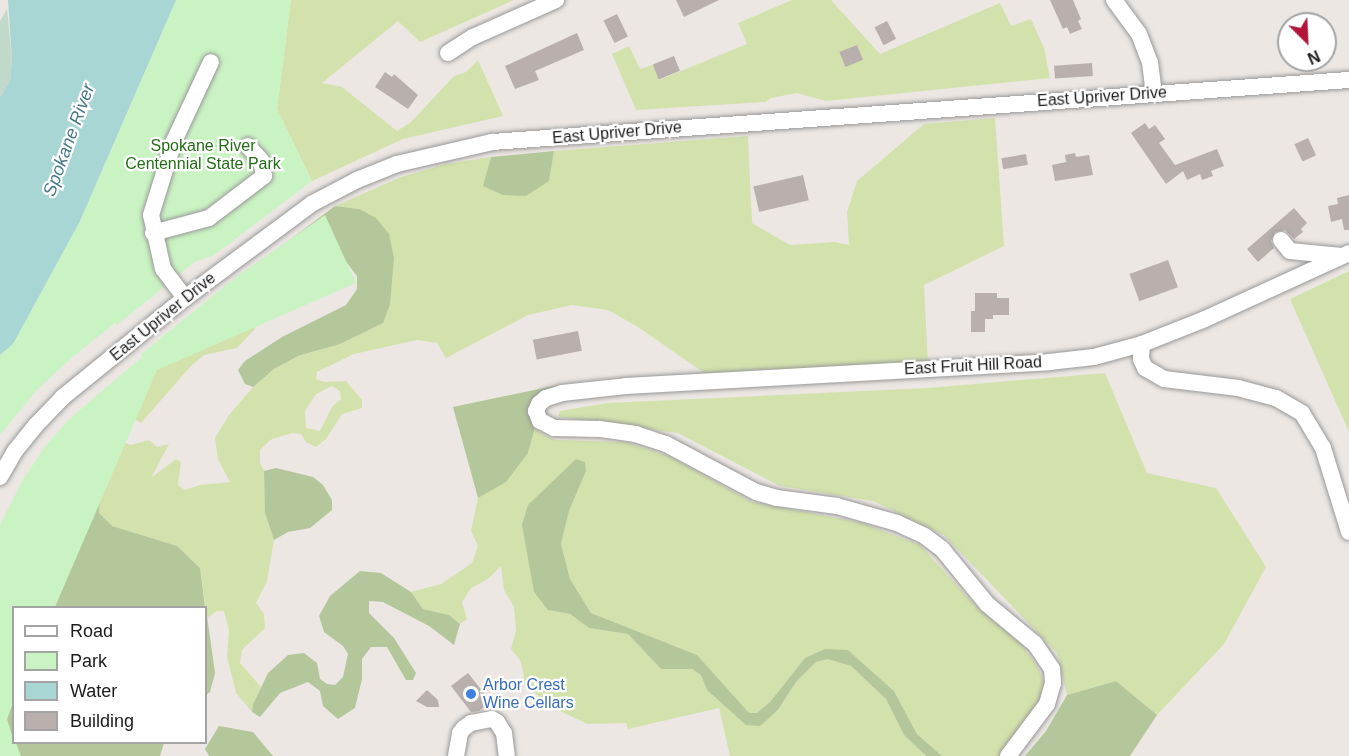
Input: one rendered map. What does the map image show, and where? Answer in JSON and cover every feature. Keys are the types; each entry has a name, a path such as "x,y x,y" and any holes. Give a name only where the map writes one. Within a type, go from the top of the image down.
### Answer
{"street":[{"path":"448,53 473,37 556,0"},
{"path":"1114,0 1139,34 1150,62 1154,93"},
{"path":"185,298 162,268 151,215 174,141 211,62"},
{"name":"East Upriver Drive","path":"0,477 15,451 63,397 185,298 313,203 357,180 387,168 447,151 504,141 1349,80"},
{"path":"153,233 209,218 264,176 261,160 248,146"},
{"path":"1281,240 1290,250 1346,254"},
{"name":"East Fruit Hill Road","path":"1008,756 1047,704 1053,683 1052,669 1035,644 987,604 942,549 926,536 897,523 837,506 777,498 756,492 666,444 636,434 599,429 554,428 540,421 536,411 546,398 577,391 1049,362 1094,357 1142,344 1205,320 1346,254"},
{"path":"1142,344 1141,359 1145,368 1164,379 1238,388 1276,398 1302,413 1323,448 1349,532"},
{"path":"456,756 460,733 471,723 492,719 497,722 504,733 507,756"}],"green space":[{"name":"Spokane River Centennial State Park","path":"176,0 291,0 277,109 312,181 213,256 196,261 117,325 115,323 76,354 37,390 0,435 0,355 13,344 80,221"},
{"path":"291,0 514,0 420,42 398,21 322,83 342,87 397,131 411,122 454,76 466,72 478,60 503,116 403,139 312,181 277,109"},
{"path":"792,0 831,0 880,54 1000,3 1011,26 1031,19 1044,48 1050,78 826,101 797,93 771,98 766,102 636,110 612,54 629,46 640,69 653,65 659,80 747,44 738,23"},
{"path":"7,9 12,59 10,81 0,97 0,21"},
{"path":"995,118 1004,246 924,285 928,363 710,377 638,327 608,310 572,305 528,315 446,358 437,343 417,340 354,354 317,372 316,379 325,382 346,381 362,400 362,408 342,414 326,439 316,447 306,442 301,434 292,433 270,440 260,450 260,463 264,471 265,513 274,540 267,581 256,603 264,614 265,628 242,650 240,663 261,687 252,712 236,693 227,657 229,630 224,611 217,611 207,618 200,568 177,546 111,526 99,513 102,479 115,439 131,445 149,440 157,447 169,444 151,478 176,459 181,462 178,485 185,490 200,485 230,482 218,459 215,438 229,415 253,387 274,369 298,356 340,344 383,323 359,209 335,206 401,177 446,164 491,157 484,186 549,181 554,151 748,136 752,223 790,245 835,242 849,245 847,212 857,181 924,124","holes":["332,386 340,391 341,399 332,407 320,431 306,428 305,411 316,394"]},
{"path":"554,151 549,181 526,196 503,195 483,186 491,157"},
{"path":"335,206 359,209 376,218 389,234 394,258 390,304 383,323 340,344 298,356 274,369 253,387 245,384 238,370 245,361 282,337 346,305 357,289 357,276 340,254 284,244"},
{"path":"325,215 356,283 157,370 55,606 12,606 12,706 7,719 12,744 16,744 21,756 0,756 0,525 21,483 44,448 68,420 142,357 141,354 236,277"},
{"path":"1349,271 1349,432 1290,299"},
{"path":"275,284 255,329 237,348 204,355 191,366 141,423 131,417 140,382"},
{"path":"1105,373 1147,473 1216,488 1266,567 1224,644 1157,715 1116,681 1067,695 1057,653 944,535 873,501 780,486 678,433 558,417 560,411 608,403 928,388"},
{"path":"558,385 535,397 529,413 535,428 528,453 506,482 478,498 453,407"},
{"path":"535,428 543,435 556,440 626,442 669,456 752,502 859,522 920,545 974,604 1021,644 1038,667 1044,684 1039,703 1000,756 942,756 917,734 894,691 848,650 805,658 770,702 757,713 748,713 697,655 591,613 570,579 561,544 569,511 586,471 576,459 548,610 570,614 589,628 628,634 661,669 692,669 701,675 707,690 747,725 778,711 796,682 816,662 828,659 851,666 886,699 904,735 926,756 730,756 719,708 628,729 626,723 587,724 552,707 520,681 524,676 520,660 511,649 516,631 514,607 504,590 501,566 488,579 471,588 462,602 467,619 460,624 449,615 423,609 411,592 441,584 472,563 478,546 471,531 478,498 506,481 528,453"},
{"path":"576,459 585,462 586,471 569,511 561,544 570,579 591,613 697,655 749,713 757,713 770,702 805,658 825,649 848,650 894,691 917,734 942,756 926,756 904,735 886,699 851,666 828,659 816,662 796,682 778,710 760,726 746,725 707,690 701,675 692,669 661,669 628,634 589,628 570,614 548,610 534,592 522,525 528,505"},
{"path":"276,468 313,477 323,485 332,500 332,510 310,528 288,532 274,540 265,513 264,471"},
{"path":"102,479 99,513 112,526 177,546 200,568 205,606 12,606 12,744 164,744 160,756 15,756 0,728 0,540"},
{"path":"360,571 381,573 411,592 423,609 449,615 460,624 454,645 429,626 383,602 369,601 369,613 394,638 416,673 413,680 406,680 387,647 371,647 362,659 362,679 355,708 338,719 323,706 320,691 308,682 280,693 260,717 252,712 253,704 268,673 288,655 304,653 317,663 320,679 327,684 335,685 343,677 348,654 343,646 324,632 319,616 330,596"},
{"path":"207,616 215,673 210,692 207,694"},
{"path":"1116,681 1157,715 1130,756 1025,756 1046,731 1067,695"},
{"path":"219,726 253,732 273,756 209,756 205,749"}],"water":[{"name":"Spokane River","path":"8,0 176,0 80,221 13,344 0,355 0,97 10,81 12,59"}],"building":[{"path":"676,0 719,0 684,17"},
{"path":"1050,0 1073,0 1081,19 1078,21 1082,29 1070,34 1067,27 1063,29"},
{"path":"617,14 628,36 614,43 604,21"},
{"path":"887,21 896,39 884,45 875,27"},
{"path":"577,33 584,50 535,71 539,80 515,89 505,66"},
{"path":"857,45 863,60 845,67 839,52"},
{"path":"674,56 680,71 659,79 653,65"},
{"path":"1092,63 1093,76 1055,79 1054,66"},
{"path":"385,72 392,77 394,74 418,95 408,109 375,87"},
{"path":"1145,123 1149,129 1155,125 1165,139 1159,143 1175,165 1217,149 1224,166 1211,171 1213,176 1202,180 1200,174 1187,180 1183,171 1166,184 1131,133"},
{"path":"1308,138 1316,155 1302,162 1294,144"},
{"path":"1075,153 1076,157 1089,155 1093,175 1055,181 1052,165 1066,162 1065,155"},
{"path":"1026,154 1028,165 1003,169 1001,158"},
{"path":"803,175 809,200 759,212 753,186"},
{"path":"1349,195 1349,230 1344,230 1342,219 1331,222 1328,206 1338,204 1337,198"},
{"path":"1294,208 1307,223 1301,229 1303,232 1294,239 1285,230 1275,232 1271,241 1274,248 1258,262 1247,249"},
{"path":"1168,260 1178,287 1139,301 1129,274"},
{"path":"975,293 997,293 997,298 1009,298 1009,315 993,315 993,319 985,319 985,332 971,332 971,311 975,311"},
{"path":"578,331 582,351 537,359 533,340"},
{"name":"Arbor Crest Wine Cellars","path":"468,673 491,702 479,711 471,712 451,686"},
{"path":"427,690 438,700 439,707 427,707 416,701"}],"place":[{"name":"Arbor Crest Wine Cellars","path":"471,694"}]}
